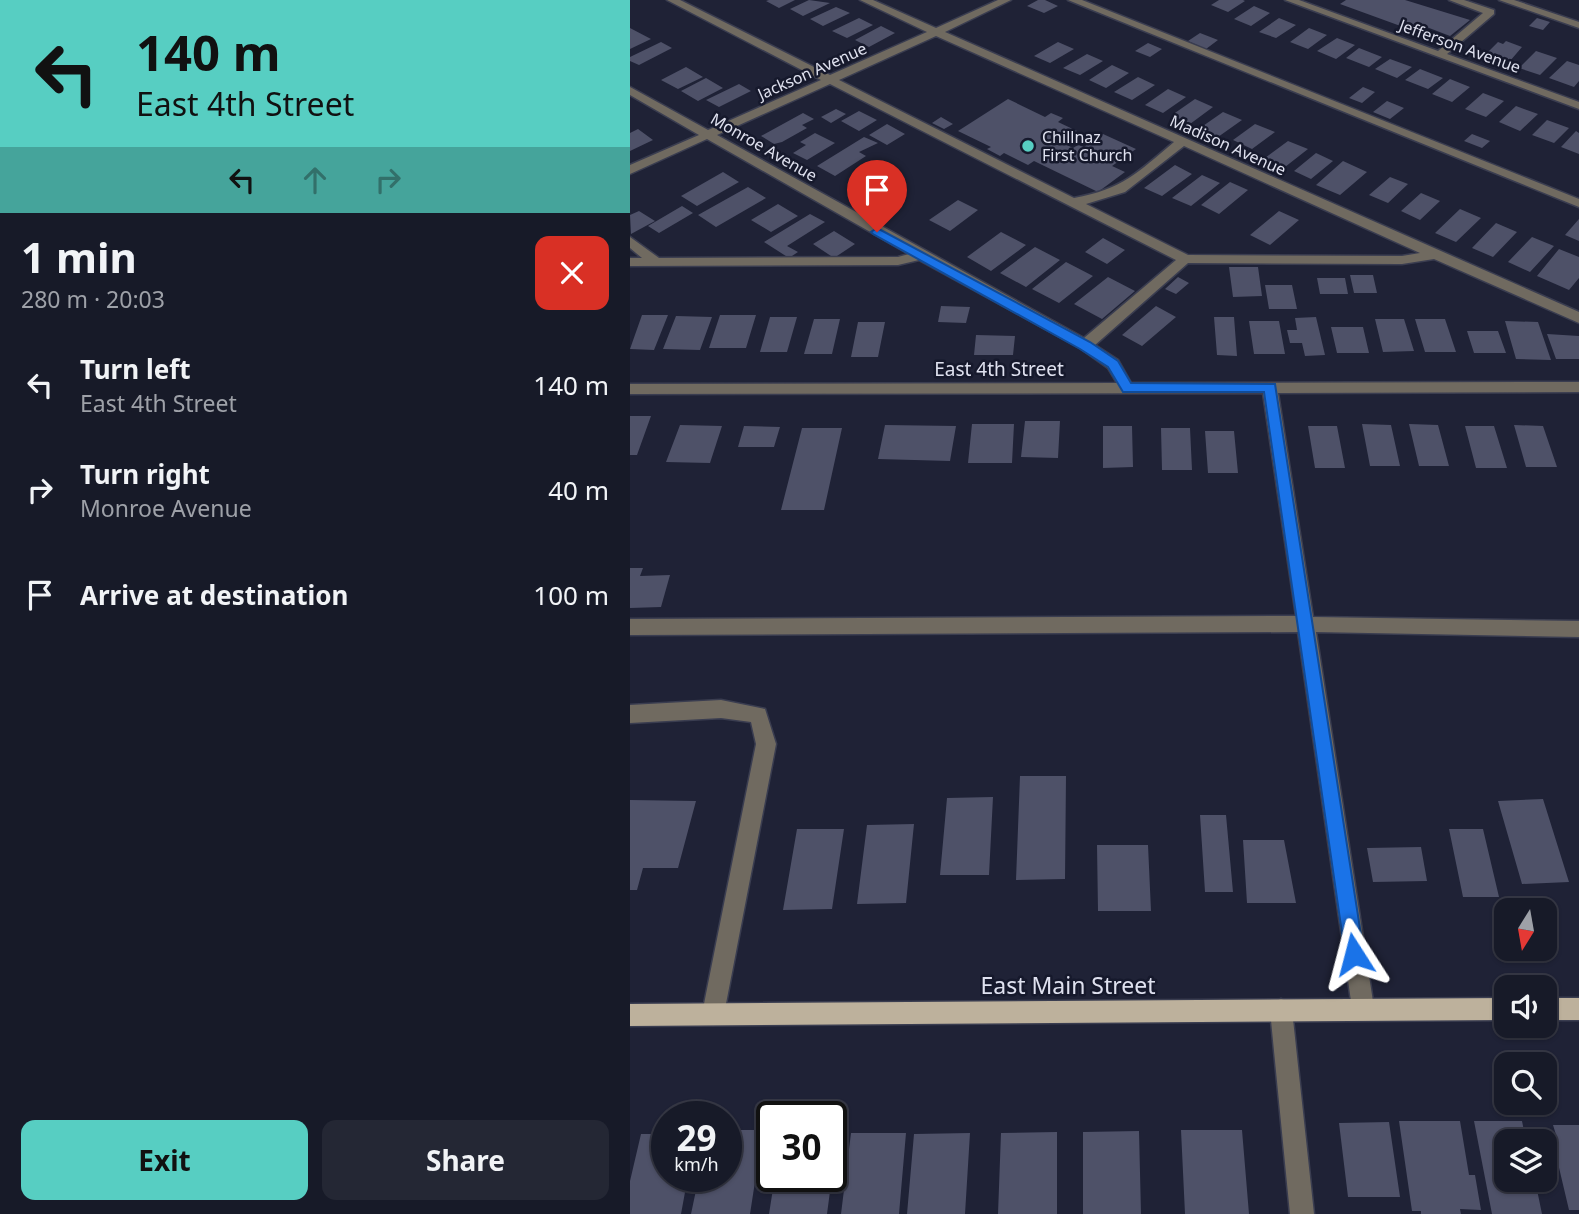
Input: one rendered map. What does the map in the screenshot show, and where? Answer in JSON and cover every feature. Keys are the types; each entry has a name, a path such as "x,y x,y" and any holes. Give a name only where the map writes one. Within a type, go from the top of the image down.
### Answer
{"main road":[{"name":"East Main Street","path":"630,1015 1494,1009"},
{"path":"1557,1009 1579,1009"}],"street":[{"path":"672,0 1185,258 1212,261 1402,260 1436,254"},
{"name":"Madison Avenue","path":"865,0 1579,318"},
{"name":"Jackson Avenue","path":"630,170 1006,0"},
{"path":"1073,0 1579,203"},
{"name":"Jefferson Avenue","path":"1290,0 1579,106"},
{"path":"1440,55 1490,12 1454,0"},
{"path":"1504,0 1579,25"},
{"name":"Monroe Avenue","path":"630,90 920,255 1085,345 1113,364 1127,388"},
{"path":"1073,201 1097,200 1114,195 1182,142"},
{"path":"630,241 656,262"},
{"path":"630,262 898,261 920,255"},
{"path":"1085,345 1185,258"},
{"path":"1270,387 1363,1009"},
{"name":"East 4th Street","path":"630,389 1579,387"},
{"path":"630,626 760,628 1305,624 1579,629"},
{"path":"630,714 721,709 758,715 766,744 713,1014"},
{"path":"1281,1010 1301,1214"}],"building":[{"path":"795,0 779,8 766,1"},
{"path":"809,0 830,3 803,16 790,9"},
{"path":"1038,0 1058,6 1044,13 1027,6"},
{"path":"1219,0 1245,1 1228,12 1211,5"},
{"path":"1346,0 1405,0 1470,20 1450,36 1424,26 1417,32 1340,4"},
{"path":"1254,6 1270,13 1251,26 1234,19"},
{"path":"836,7 850,13 823,26 810,19"},
{"path":"859,18 873,25 847,38 832,31"},
{"path":"1279,18 1296,25 1276,38 1259,32"},
{"path":"1537,18 1550,22 1543,30 1529,26"},
{"path":"881,26 895,33 869,47 855,40"},
{"path":"630,28 651,39 630,49"},
{"path":"1309,28 1327,35 1308,49 1290,42"},
{"path":"1200,33 1218,40 1206,49 1188,41"},
{"path":"1337,38 1355,45 1336,59 1317,51"},
{"path":"1506,41 1522,47 1510,61 1487,53 1498,42 1503,44"},
{"path":"661,42 672,48 639,65 630,61 630,57"},
{"path":"1058,42 1074,49 1050,63 1034,56"},
{"path":"1148,43 1162,49 1150,57 1135,51"},
{"path":"1359,48 1382,57 1369,67 1346,58"},
{"path":"1536,51 1557,58 1540,75 1519,68"},
{"path":"1087,54 1103,61 1080,75 1063,68"},
{"path":"1390,59 1412,67 1397,78 1375,69"},
{"path":"1567,61 1579,65 1579,81 1574,87 1549,78"},
{"path":"1112,65 1129,73 1106,88 1089,80"},
{"path":"686,67 703,77 678,89 661,80"},
{"path":"1420,69 1443,78 1428,89 1405,80"},
{"path":"1138,77 1155,85 1132,100 1114,92"},
{"path":"706,78 723,88 698,101 681,91"},
{"path":"1450,79 1470,87 1452,102 1432,94"},
{"path":"739,84 751,91 719,107 706,100"},
{"path":"1363,87 1375,92 1362,103 1349,98"},
{"path":"1168,89 1186,97 1163,113 1145,105"},
{"path":"1483,93 1504,101 1486,117 1465,109"},
{"name":"Chillnaz First Church","path":"1008,99 1045,117 1051,113 1063,118 1058,122 1077,131 1061,142 1073,148 1078,145 1084,147 1103,134 1136,149 1112,166 1125,172 1098,192 1034,161 1028,165 1004,153 1000,156 987,149 991,147 958,131"},
{"path":"1195,99 1213,107 1190,124 1172,115"},
{"path":"1387,101 1404,108 1390,119 1373,112"},
{"path":"1516,106 1538,114 1520,131 1499,122"},
{"path":"836,109 846,114 831,123 821,117"},
{"path":"859,111 877,120 859,131 841,121"},
{"path":"1223,112 1242,120 1218,137 1200,128"},
{"path":"803,113 814,119 802,125 807,128 782,142 774,144 761,136"},
{"path":"941,117 953,124 944,129 932,123"},
{"path":"1547,120 1569,128 1554,143 1532,135"},
{"path":"887,124 905,134 887,145 869,135"},
{"path":"1255,124 1275,132 1252,149 1233,140"},
{"path":"638,129 653,140 630,151 630,133"},
{"path":"1576,131 1579,133 1579,154 1561,147"},
{"path":"815,133 835,143 807,160 793,153 806,145 800,142"},
{"path":"1472,134 1490,141 1482,148 1464,141"},
{"path":"864,137 878,143 859,152 866,156 835,176 817,166"},
{"path":"1288,141 1308,149 1285,167 1265,158"},
{"path":"1316,153 1333,161 1311,179 1294,171"},
{"path":"1343,161 1367,172 1340,195 1316,185"},
{"path":"1175,165 1192,174 1162,196 1144,188"},
{"path":"723,172 739,182 697,206 681,196"},
{"path":"1202,175 1220,183 1191,206 1172,198"},
{"path":"1390,177 1408,184 1388,203 1369,195"},
{"path":"1230,182 1248,190 1219,214 1201,205"},
{"path":"748,187 766,198 716,227 698,215"},
{"path":"1421,193 1440,201 1420,220 1401,211"},
{"path":"958,200 978,210 950,231 929,220"},
{"path":"778,204 798,216 771,232 751,220"},
{"path":"682,206 693,213 659,233 648,226"},
{"path":"1460,209 1481,218 1456,242 1435,233"},
{"path":"639,211 655,221 631,234 630,215"},
{"path":"1279,211 1299,220 1270,245 1250,235"},
{"path":"810,214 825,222 787,246 798,252 789,258 764,242"},
{"path":"1579,219 1579,241 1565,235"},
{"path":"1496,223 1517,232 1493,257 1472,248"},
{"path":"834,231 855,244 834,258 813,244"},
{"path":"1001,232 1026,245 991,271 967,257"},
{"path":"1532,237 1554,246 1530,272 1508,262"},
{"path":"1103,238 1125,250 1107,264 1085,252"},
{"path":"1035,247 1060,260 1026,287 1000,273"},
{"path":"1559,249 1579,257 1579,278 1569,290 1537,276"},
{"path":"1066,262 1093,276 1059,303 1032,289"},
{"path":"1229,267 1258,267 1262,296 1233,297"},
{"path":"1350,275 1373,275 1377,293 1354,293"},
{"path":"1108,277 1135,291 1102,319 1074,304"},
{"path":"1178,277 1189,283 1176,294 1165,289"},
{"path":"1317,278 1345,278 1348,294 1320,294"},
{"path":"1265,285 1292,285 1297,309 1269,309"},
{"path":"941,306 970,307 966,323 938,322"},
{"path":"1156,306 1176,317 1142,346 1122,335"},
{"path":"642,315 668,315 654,350 630,349"},
{"path":"720,315 756,315 746,348 709,348"},
{"path":"676,316 712,317 700,350 663,349"},
{"path":"770,317 797,317 787,352 760,352"},
{"path":"1214,317 1234,317 1237,356 1217,355"},
{"path":"1316,317 1325,355 1305,356 1302,343 1290,343 1287,330 1297,330 1295,318"},
{"path":"814,319 840,319 832,354 804,354"},
{"path":"1375,319 1404,319 1414,351 1383,352"},
{"path":"1415,319 1445,319 1456,352 1425,352"},
{"path":"1249,321 1279,321 1285,354 1254,354"},
{"path":"1505,321 1538,322 1551,360 1516,359"},
{"path":"858,322 885,322 878,357 851,357"},
{"path":"1331,327 1363,327 1369,353 1337,353"},
{"path":"1467,331 1498,331 1506,353 1474,353"},
{"path":"1547,334 1579,336 1579,359 1556,359"},
{"path":"976,335 1015,336 1013,355 974,355"},
{"path":"630,416 651,416 637,455 630,455"},
{"path":"1025,421 1060,421 1058,458 1021,457"},
{"path":"972,424 1014,424 1012,463 968,463"},
{"path":"1362,424 1391,425 1400,466 1370,466"},
{"path":"1409,424 1438,425 1449,466 1419,466"},
{"path":"680,425 722,426 710,463 666,462"},
{"path":"885,425 956,426 950,461 878,459"},
{"path":"1514,425 1543,426 1557,467 1526,467"},
{"path":"744,426 780,427 774,447 738,447"},
{"path":"1103,426 1132,426 1133,467 1103,468"},
{"path":"1308,426 1337,426 1345,468 1315,468"},
{"path":"1465,426 1494,426 1507,468 1476,468"},
{"path":"802,428 842,428 824,510 781,510"},
{"path":"1161,428 1190,428 1192,470 1162,470"},
{"path":"1205,431 1234,431 1238,473 1208,473"},
{"path":"630,568 643,568 640,576 670,575 661,607 630,608"},
{"path":"1020,776 1066,776 1065,879 1016,880"},
{"path":"993,797 989,875 940,875 947,798"},
{"path":"1543,799 1569,882 1522,884 1498,801"},
{"path":"630,800 696,801 678,868 643,868 637,890 630,890"},
{"path":"1200,815 1226,815 1233,892 1205,892"},
{"path":"914,824 906,903 857,904 867,825"},
{"path":"797,829 844,829 832,909 783,910"},
{"path":"1449,829 1483,829 1499,897 1463,897"},
{"path":"1243,840 1284,840 1296,903 1247,903"},
{"path":"1097,845 1148,845 1151,911 1098,911"},
{"path":"1421,847 1427,881 1373,882 1367,848"},
{"path":"1399,1121 1460,1121 1469,1175 1475,1175 1481,1210 1460,1209 1461,1214 1421,1214 1421,1211 1412,1211"},
{"path":"1474,1121 1522,1121 1524,1129 1494,1129 1494,1192 1537,1192 1542,1214 1492,1214"},
{"path":"1389,1122 1400,1197 1348,1197 1339,1123"},
{"path":"1553,1125 1579,1125 1579,1210 1569,1210 1557,1159 1557,1129"},
{"path":"742,1130 756,1130 756,1175 750,1214 691,1214 696,1192 742,1192"},
{"path":"1181,1130 1242,1130 1249,1214 1185,1214"},
{"path":"1139,1131 1141,1214 1083,1214 1083,1132"},
{"path":"1057,1132 1057,1214 998,1214 1001,1133"},
{"path":"851,1133 906,1133 899,1214 841,1214 844,1192 847,1192"},
{"path":"970,1133 965,1214 907,1214 914,1134"},
{"path":"641,1134 651,1134 651,1192 685,1192 681,1214 630,1214 630,1181"},
{"path":"772,1192 830,1192 827,1214 769,1214"}],"place":[{"name":"Chillnaz First Church","path":"1028,146"}],"route":[{"path":"877,232 1085,345 1113,364 1127,388 1270,387 1354,954"}]}
